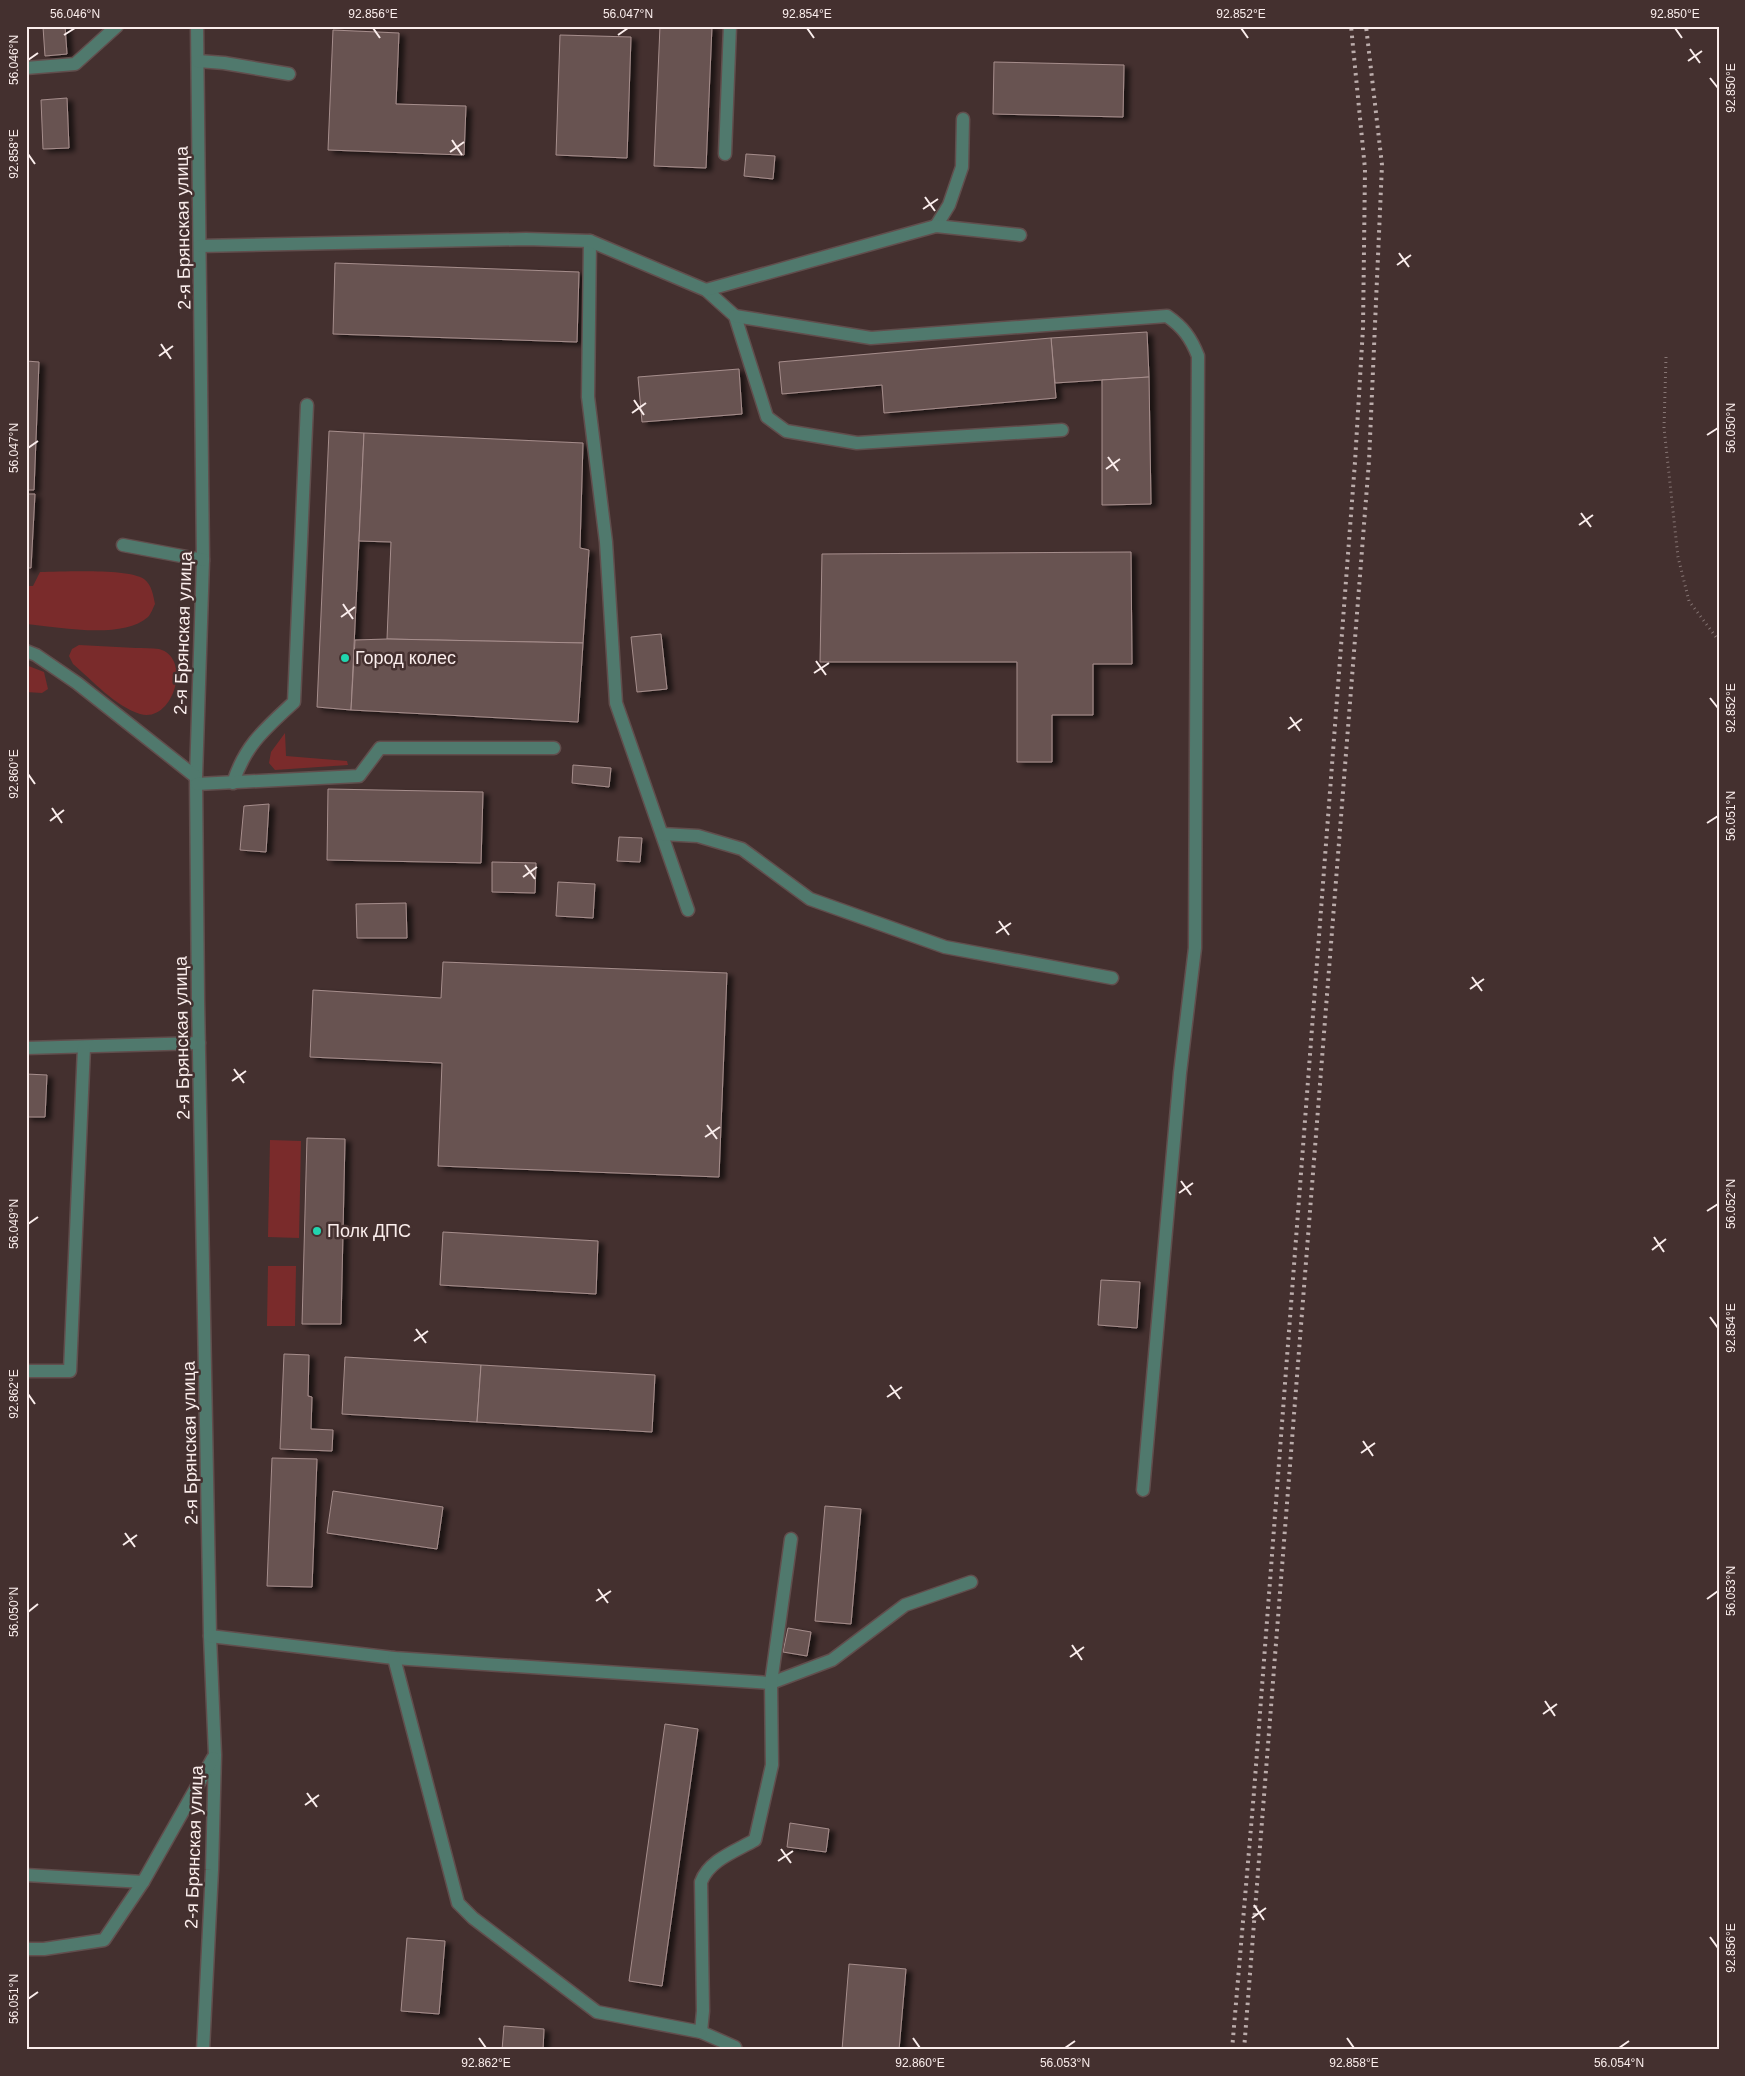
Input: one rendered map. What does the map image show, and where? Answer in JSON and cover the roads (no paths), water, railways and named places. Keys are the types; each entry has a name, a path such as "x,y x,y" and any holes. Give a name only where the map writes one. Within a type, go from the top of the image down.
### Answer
{"street":[{"path":"26,68 75,64 117,26"},
{"name":"2-я Брянская улица","path":"198,26 203,560 197,781 199,1043 214,1756 212,1870 203,2050"},
{"path":"725,154 730,26"},
{"path":"198,62 224,63 289,74"},
{"path":"936,226 949,205 962,167 963,119"},
{"path":"706,290 936,226 1020,235"},
{"path":"200,246 526,239 590,242 706,290 735,316 767,417 786,431 857,444 1062,430"},
{"path":"590,242 588,397 606,542 616,703 688,910"},
{"path":"735,316 871,338 1167,316 1186,333 1198,356 1195,948 1180,1083 1143,1490"},
{"path":"233,784 240,762 255,738 294,702 306,405"},
{"path":"123,545 203,560"},
{"path":"26,651 36,655 77,683 197,781 233,784 359,776 380,748 554,748"},
{"path":"662,834 698,836 742,849 810,898 945,947 1112,978"},
{"path":"26,1048 199,1043"},
{"path":"26,1371 70,1371 84,1047"},
{"path":"701,2032 703,2011 701,1882 705,1871 713,1864 755,1840 772,1765 771,1683 791,1539"},
{"path":"210,1636 394,1658 771,1683 832,1660 905,1606 971,1582"},
{"path":"394,1658 458,1903 473,1918 597,2012 701,2032 735,2047 736,2050"},
{"path":"26,1949 44,1949 104,1940 143,1882 214,1756"},
{"path":"26,1875 143,1882"}],"railway":[{"path":"1232,2050 1254,1792 1355,462 1363,328 1365,169 1351,26"},
{"path":"1244,2050 1369,461 1382,165 1366,26"}],"place":[{"name":"Город колес","path":"345,658"},
{"name":"Полк ДПС","path":"317,1231"}]}
